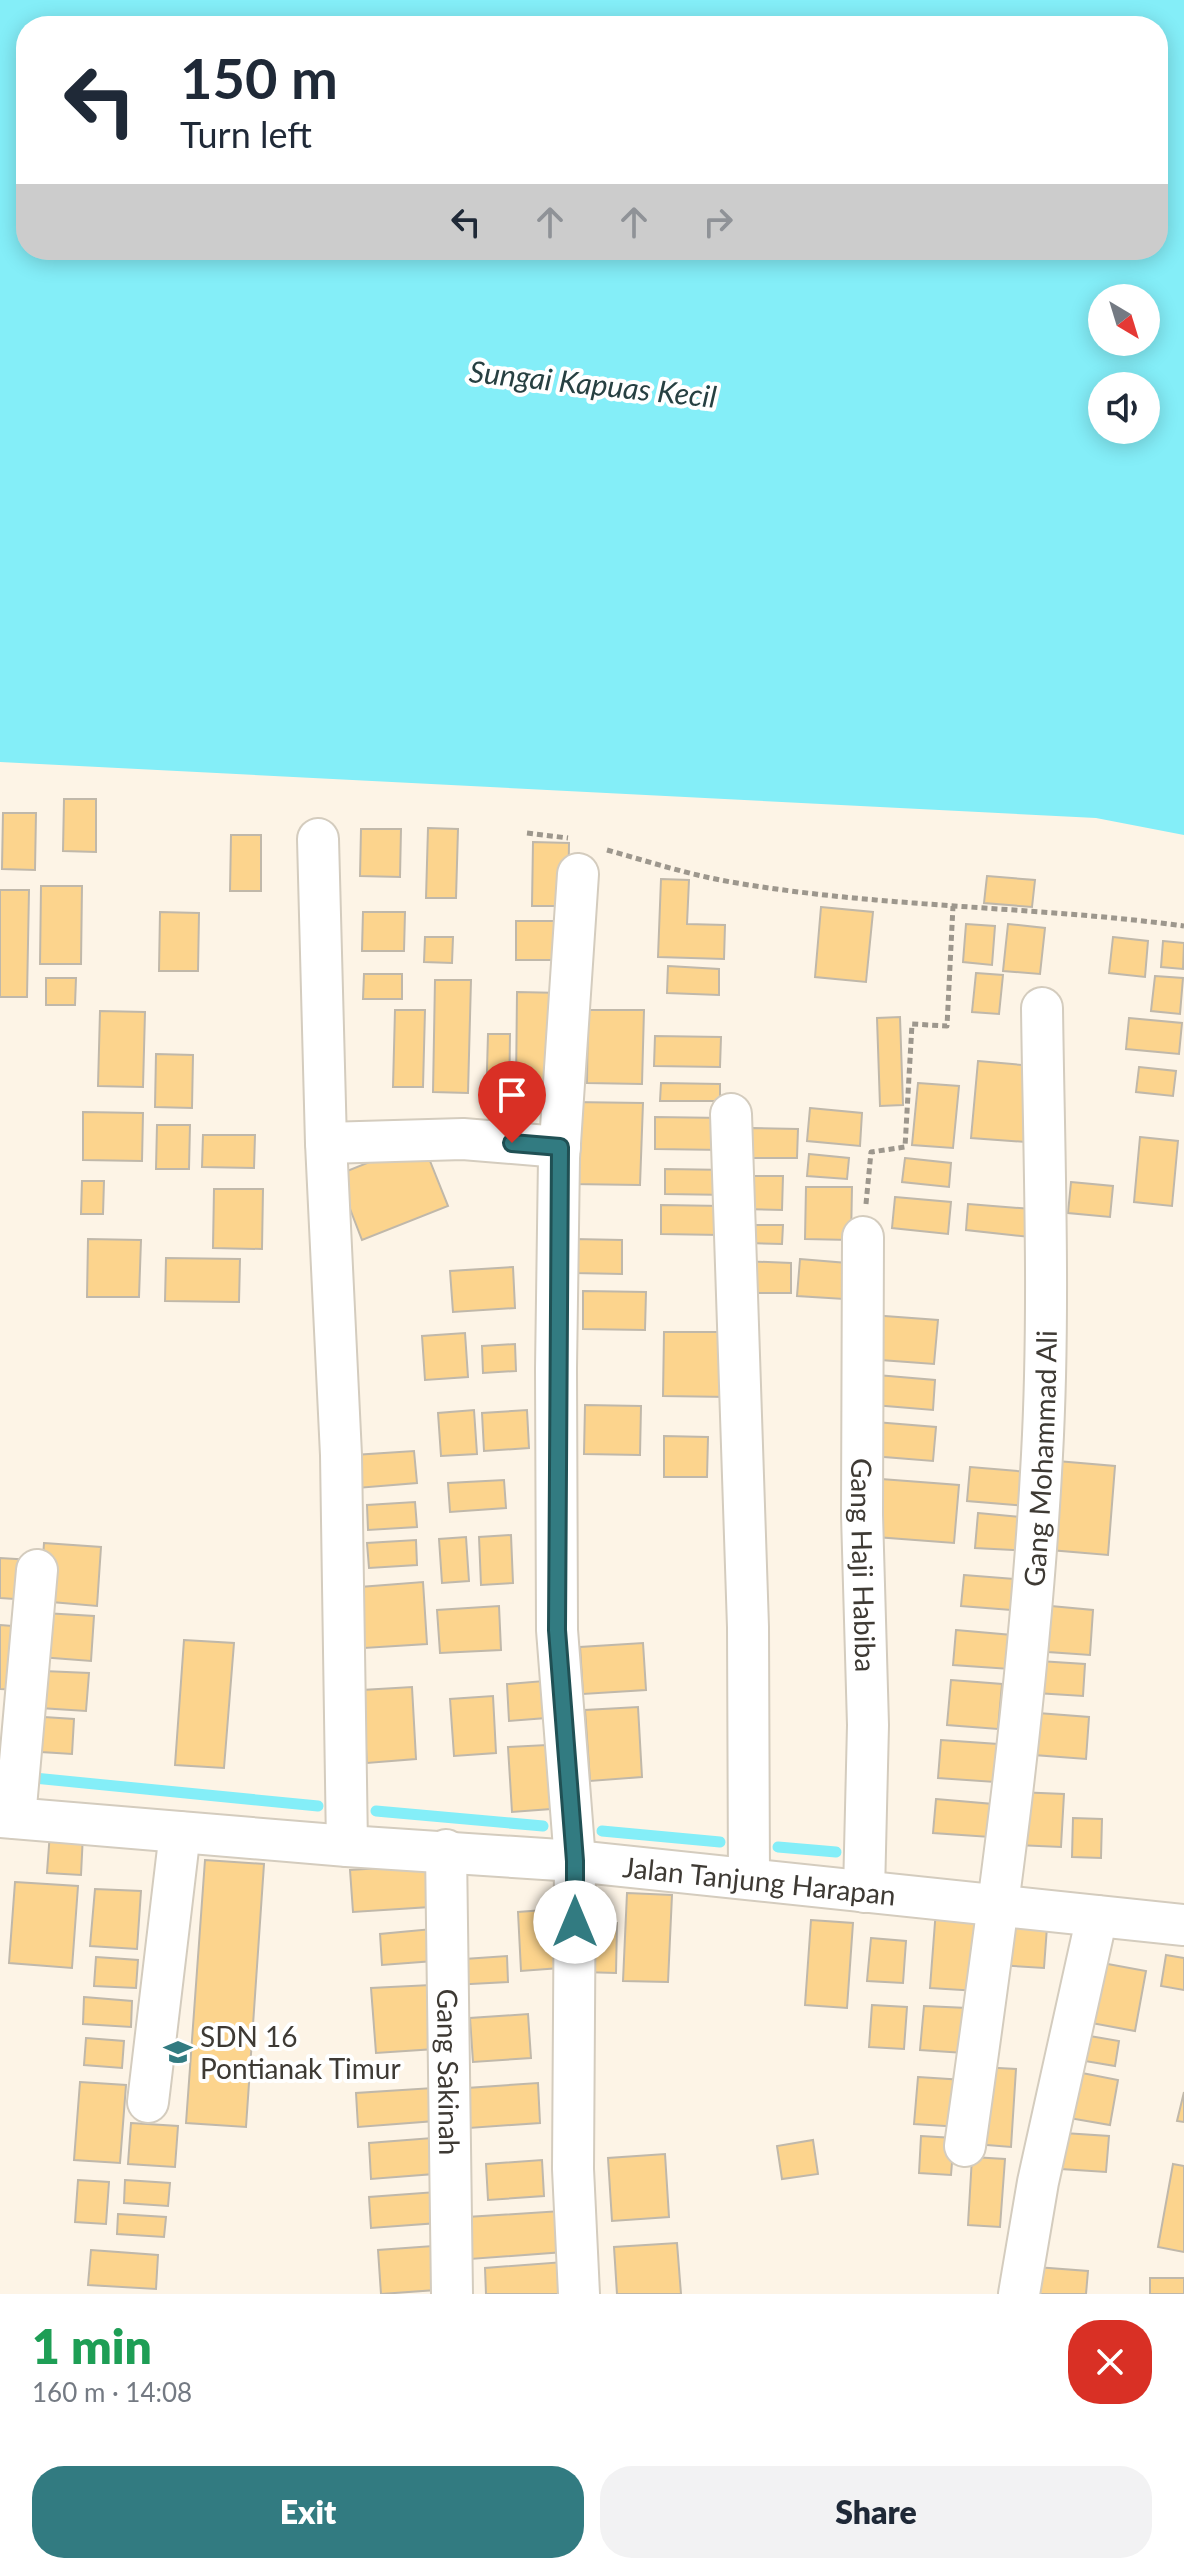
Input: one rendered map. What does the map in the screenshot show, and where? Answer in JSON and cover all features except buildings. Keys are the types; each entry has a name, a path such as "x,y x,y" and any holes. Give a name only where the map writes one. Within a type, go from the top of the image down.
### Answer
{"street":[{"path":"318,839 326,1143 341,1455 347,1846"},
{"path":"579,2294 573,2169 575,1861 557,1630 560,1147 584,853"},
{"name":"Gang Mohammad Ali","path":"965,2146 1025,1677 1042,1455 1046,1356 1042,1008"},
{"path":"731,1114 748,1627 749,1879"},
{"path":"326,1143 463,1139 560,1147"},
{"name":"Gang Haji Habiba","path":"863,1237 862,1515 868,1725 864,1892"},
{"path":"8,1818 37,1570"},
{"name":"Jalan Tanjung Harapan","path":"8,1818 575,1861 1184,1925"},
{"path":"148,2102 180,1832"},
{"name":"Gang Sakinah","path":"446,1850 452,2294"},
{"path":"1019,2294 1038,2182 1097,1916"}],"path":[{"path":"527,833 584,853 736,883 1184,926"},
{"path":"863,1237 871,1152 905,1147 912,1024 947,1026 953,906"}],"water":[{"name":"Sungai Kapuas Kecil","path":"0,0 1184,0 1184,835 1096,818 0,762"}],"waterway":[{"path":"24,1777 318,1806"},
{"path":"376,1811 543,1826"},
{"path":"602,1831 720,1842"},
{"path":"778,1847 836,1852"}],"place":[{"name":"SDN 16 Pontianak Timur","path":"178,2052"}],"route":[{"path":"512,1143 560,1147 556,1369 557,1630 575,1861 575,1922"}]}
